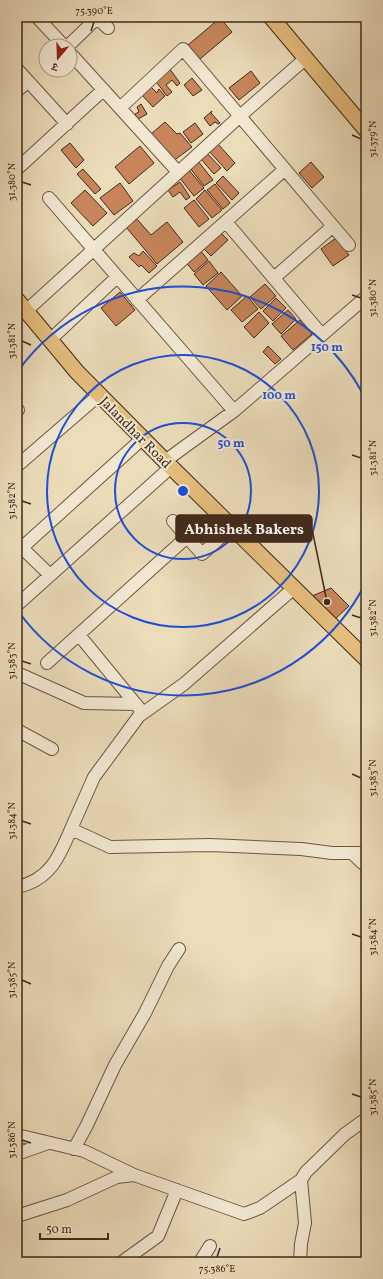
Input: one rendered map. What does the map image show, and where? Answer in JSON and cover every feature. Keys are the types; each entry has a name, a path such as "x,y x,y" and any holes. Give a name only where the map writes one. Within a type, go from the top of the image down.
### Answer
{"main road":[{"path":"271,17 366,130"},
{"name":"Jalandhar Road","path":"20,306 77,372 142,439 366,659"}],"street":[{"path":"37,17 57,38"},
{"path":"76,38 97,18 108,28"},
{"path":"120,108 183,49 239,117 349,245"},
{"path":"20,306 93,249 306,58"},
{"path":"78,62 178,172"},
{"path":"17,69 67,124"},
{"path":"17,91 28,81"},
{"path":"17,169 103,90"},
{"path":"137,300 284,170"},
{"path":"49,198 234,411"},
{"path":"226,222 322,334"},
{"path":"274,278 333,226"},
{"path":"50,340 118,277"},
{"path":"17,604 168,464 234,411 366,297"},
{"path":"17,465 99,395"},
{"path":"50,575 19,548 142,439"},
{"path":"173,521 202,554 232,527"},
{"path":"47,663 187,537"},
{"path":"17,673 84,702 140,708 184,684 294,588"},
{"path":"17,887 41,878 58,859 94,777 115,747 140,716 140,708 78,635"},
{"path":"17,730 52,749"},
{"path":"71,829 110,847 210,845 282,848 332,853 366,853"},
{"path":"352,853 366,866"},
{"path":"74,1149 115,1065 145,1013 178,949"},
{"path":"17,1135 84,1151 134,1175 244,1214 260,1208 301,1180 306,1172 345,1134 366,1119"},
{"path":"17,1154 48,1143"},
{"path":"17,1216 67,1200 117,1177 134,1175"},
{"path":"300,1262 301,1244 305,1223 301,1180"},
{"path":"125,1261 158,1236 177,1190"},
{"path":"200,1262 210,1246"}],"building":[{"path":"220,18 232,32 200,59 188,45"},
{"path":"169,68 180,83 177,86 172,80 166,85 172,92 167,96 154,79"},
{"path":"251,71 260,83 239,100 229,88"},
{"path":"192,78 202,90 193,96 184,85"},
{"path":"151,87 157,93 159,89 165,96 153,107 142,95"},
{"path":"141,104 147,114 138,119 135,114 139,112 137,107"},
{"path":"212,111 211,113 220,123 218,124 215,122 210,126 204,118"},
{"path":"165,122 177,134 180,133 192,147 172,162 151,134"},
{"path":"195,123 203,134 191,143 183,132"},
{"path":"70,143 84,160 76,168 61,150"},
{"path":"218,144 235,163 227,171 209,151"},
{"path":"140,146 154,163 129,184 115,167"},
{"path":"206,152 221,168 214,174 200,158"},
{"path":"198,161 213,180 204,186 190,168"},
{"path":"311,162 324,177 312,188 299,173"},
{"path":"83,169 101,189 95,194 77,174"},
{"path":"188,169 204,188 194,196 179,177"},
{"path":"223,176 239,193 232,200 216,183"},
{"path":"180,182 190,197 186,200 180,192 173,197 168,190"},
{"path":"120,183 133,201 114,215 100,198"},
{"path":"215,184 230,203 223,209 207,190"},
{"path":"85,190 107,213 93,226 71,203"},
{"path":"205,190 222,210 212,218 196,199"},
{"path":"194,200 209,219 199,227 184,208"},
{"path":"136,218 151,235 167,222 183,242 157,264 126,227"},
{"path":"219,231 228,240 211,256 202,247"},
{"path":"336,238 349,255 333,266 321,249"},
{"path":"200,250 208,260 194,272 185,261"},
{"path":"143,251 157,266 149,273 141,265 139,267 129,257 134,253 139,256"},
{"path":"209,261 218,273 203,285 194,274"},
{"path":"221,272 242,296 227,310 206,286"},
{"path":"265,284 276,296 261,309 250,297"},
{"path":"120,292 135,310 116,326 101,308"},
{"path":"247,296 258,309 242,322 231,310"},
{"path":"276,298 286,308 273,321 263,311"},
{"path":"288,310 296,319 281,334 272,324"},
{"path":"259,312 269,323 254,338 244,327"},
{"path":"300,320 312,334 293,350 281,336"},
{"path":"268,346 281,359 275,364 263,352"},
{"path":"331,588 349,606 333,621 305,599"}],"place":[{"name":"Abhishek Bakers","path":"327,602"}]}
